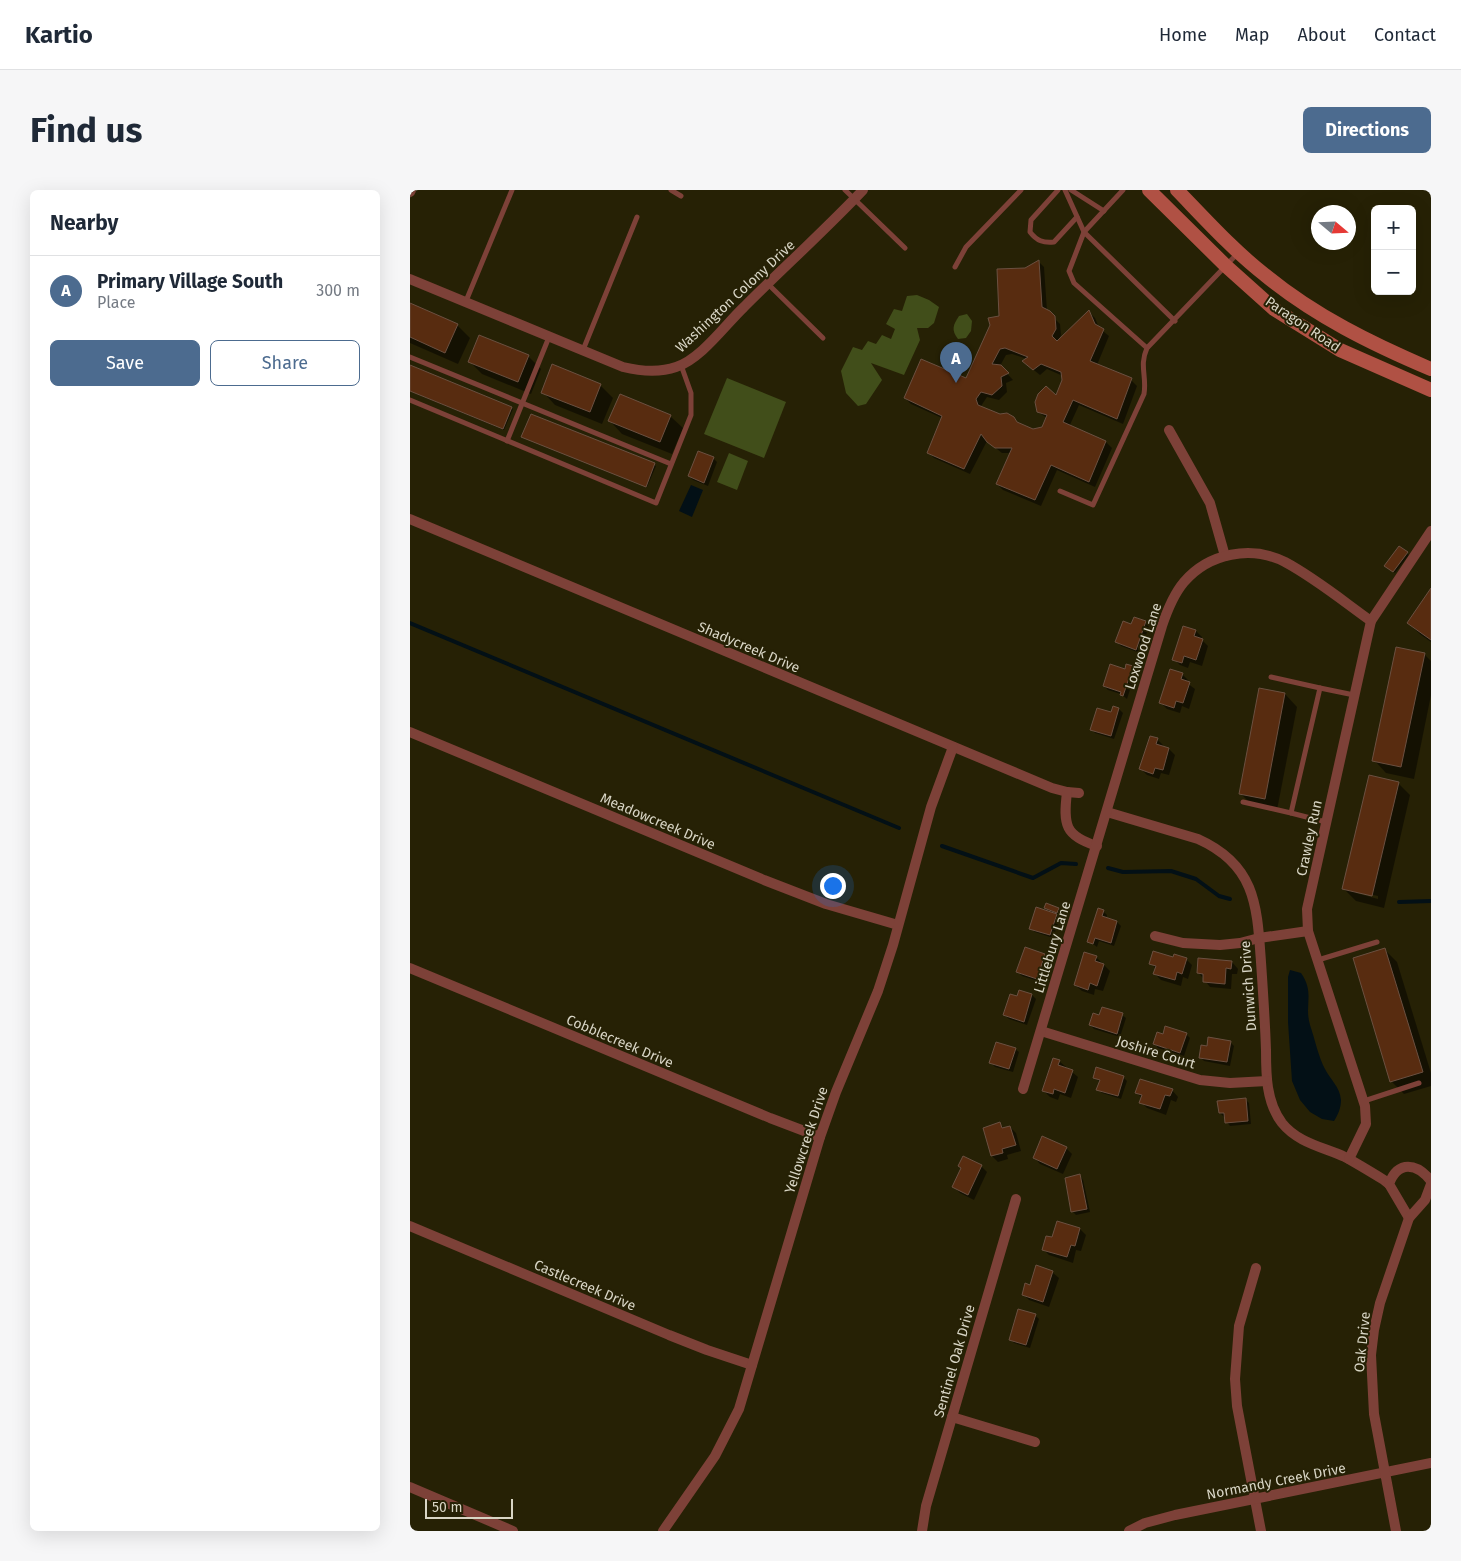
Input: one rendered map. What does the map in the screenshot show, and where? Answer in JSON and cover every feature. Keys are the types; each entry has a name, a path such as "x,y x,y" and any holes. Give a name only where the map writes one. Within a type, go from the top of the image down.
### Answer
{"street":[{"name":"Washington Colony Drive","path":"410,279 623,367 638,370 667,370 681,365 707,345 863,190"},
{"name":"Paragon Road","path":"1149,190 1226,266 1274,309 1340,350 1431,390"},
{"name":"Paragon Road","path":"1177,190 1238,253 1279,286 1336,324 1371,343 1431,368"},
{"path":"1169,430 1210,503 1225,556"},
{"name":"Shadycreek Drive","path":"410,519 1052,788 1080,793"},
{"name":"Crawley Run","path":"1349,1159 1366,1124 1367,1115 1308,931 1308,909 1370,621 1431,531"},
{"name":"Loxwood Lane","path":"1107,812 1168,609 1176,593 1194,572 1209,562 1225,556 1243,553 1258,554 1285,562 1308,576 1370,621"},
{"name":"Meadowcreek Drive","path":"410,732 764,880 826,904 898,925"},
{"name":"Yellowcreek Drive","path":"663,1531 724,1441 739,1409 820,1137 836,1092 878,991 930,806 953,747"},
{"path":"1067,792 1067,824 1070,830 1081,841 1097,846"},
{"name":"Littlebury Lane","path":"1023,1089 1107,812"},
{"name":"Dunwich Drive","path":"1107,812 1198,839 1223,853 1244,876 1251,890 1255,905 1265,1018 1267,1081 1272,1104 1282,1123 1304,1141 1349,1159 1389,1184"},
{"path":"1155,936 1202,945 1240,943 1259,938 1308,931"},
{"name":"Cobblecreek Drive","path":"410,968 820,1137"},
{"name":"Joshire Court","path":"1041,1031 1200,1080 1230,1083 1267,1081"},
{"name":"Oak Drive","path":"1389,1184 1391,1178 1398,1171 1411,1166 1422,1170 1431,1182 1424,1200 1409,1218 1380,1303 1373,1338 1371,1388 1374,1414 1396,1531"},
{"path":"1389,1184 1409,1218"},
{"name":"Sentinel Oak Drive","path":"922,1531 926,1506 1016,1199"},
{"name":"Castlecreek Drive","path":"410,1226 668,1335 752,1365"},
{"path":"1256,1268 1239,1326 1235,1379 1237,1406 1261,1531"},
{"path":"952,1417 1036,1442"},
{"name":"Normandy Creek Drive","path":"1129,1531 1175,1515 1431,1463"},
{"path":"410,1487 513,1531"}],"lane":[{"path":"466,302 512,190"},
{"path":"671,190 681,196"},
{"path":"845,190 905,248"},
{"path":"955,267 966,247 1021,190"},
{"path":"1058,190 1031,220 1030,232 1034,238 1044,243 1054,242 1077,217"},
{"path":"1066,190 1084,232 1175,321"},
{"path":"1072,190 1104,211"},
{"path":"1123,190 1084,232 1069,271 1074,283 1148,348"},
{"path":"583,350 637,217"},
{"path":"1060,491 1093,505 1144,394 1146,382 1142,359 1148,348 1238,253"},
{"path":"768,284 823,338"},
{"path":"507,441 550,336"},
{"path":"410,357 671,464"},
{"path":"410,400 656,503 691,415 691,393 681,365"},
{"path":"1272,676 1354,695"},
{"path":"1291,814 1320,688"},
{"path":"1243,802 1327,822"},
{"path":"1318,960 1377,942"},
{"path":"1364,1101 1419,1083"}],"green space":[{"path":"917,295 939,307 934,323 928,328 917,328 920,340 904,375 871,363 882,380 866,404 858,406 846,393 841,371 853,347 862,350 868,341 876,344 882,335 891,339 895,329 886,324 894,309 902,311 907,296"},
{"path":"967,314 972,321 971,331 966,338 958,339 954,333 954,325 959,316"},
{"path":"727,378 786,402 764,458 704,434"},
{"path":"729,453 748,461 737,490 717,482"}],"shaded area":[{"path":"691,485 703,490 692,517 679,511"},
{"path":"1290,970 1301,973 1305,980 1308,993 1308,1018 1320,1059 1340,1095 1340,1109 1334,1121 1322,1119 1310,1112 1300,1100 1292,1081 1288,1022 1288,977"}],"building":[{"path":"1039,260 1042,307 1055,316 1056,329 1052,336 1057,341 1089,310 1095,324 1104,329 1090,361 1132,378 1117,419 1073,400 1063,422 1106,441 1089,482 1051,465 1035,500 996,484 1012,448 995,448 981,434 964,469 927,453 942,416 904,398 921,359 966,378 990,325 988,318 999,316 997,269 1025,268","holes":["1005,348 1028,357 1022,361 1033,370 1041,364 1061,372 1062,380 1056,395 1046,386 1038,394 1035,402 1037,412 1047,415 1042,427 1033,429 1017,422 1014,417 1007,413 1000,414 978,405 976,399 981,392 992,395 1002,386 1001,377 1009,373 1001,365 992,364 1000,349"]},
{"path":"410,303 458,324 445,353 410,337"},
{"path":"479,335 529,355 518,382 468,362"},
{"path":"552,364 601,384 590,412 541,393"},
{"path":"410,365 512,407 503,429 410,391"},
{"path":"620,394 671,415 660,442 608,421"},
{"path":"531,414 655,463 646,487 521,437"},
{"path":"698,451 714,457 704,483 688,476"},
{"path":"1399,546 1408,552 1393,572 1384,566"},
{"path":"1431,588 1431,640 1407,623"},
{"path":"1134,617 1146,621 1136,650 1115,642 1123,621 1131,624"},
{"path":"1183,626 1196,630 1194,636 1203,639 1196,660 1184,656 1182,663 1172,660"},
{"path":"1396,647 1425,653 1401,767 1372,761"},
{"path":"1110,664 1125,669 1126,664 1133,666 1123,696 1120,695 1121,692 1103,686"},
{"path":"1170,669 1183,673 1181,679 1190,682 1183,703 1176,701 1174,708 1159,703"},
{"path":"1259,688 1285,693 1265,799 1239,794"},
{"path":"1113,706 1119,708 1111,736 1090,730 1097,708 1111,712"},
{"path":"1150,736 1158,738 1156,744 1169,748 1163,770 1155,768 1153,774 1139,769"},
{"path":"1369,775 1399,782 1372,896 1342,889"},
{"path":"1046,903 1059,908 1057,913 1044,908"},
{"path":"1036,907 1057,914 1050,935 1029,929"},
{"path":"1098,908 1104,910 1102,916 1117,921 1111,943 1095,938 1093,944 1087,942"},
{"path":"1025,947 1045,954 1037,979 1016,972"},
{"path":"1385,948 1423,1072 1390,1082 1353,958"},
{"path":"1153,951 1173,957 1174,954 1187,958 1182,974 1177,972 1175,980 1153,974 1156,966 1149,964"},
{"path":"1084,952 1097,956 1095,961 1104,964 1097,986 1090,983 1088,990 1074,985"},
{"path":"1198,958 1232,961 1231,969 1226,968 1225,984 1203,982 1203,974 1197,973"},
{"path":"1019,990 1032,994 1024,1022 1003,1015 1010,994 1017,996"},
{"path":"1102,1007 1123,1013 1117,1034 1089,1025 1093,1013 1099,1015"},
{"path":"1165,1026 1187,1033 1180,1053 1153,1044 1157,1032 1163,1034"},
{"path":"1208,1037 1231,1041 1227,1062 1199,1058 1201,1045 1207,1046"},
{"path":"996,1042 1016,1048 1009,1069 989,1063"},
{"path":"1053,1058 1060,1060 1058,1065 1073,1070 1065,1093 1054,1089 1053,1094 1042,1091"},
{"path":"1096,1067 1124,1076 1118,1096 1096,1090 1100,1080 1093,1078"},
{"path":"1140,1079 1173,1089 1170,1096 1165,1095 1160,1109 1139,1103 1142,1095 1135,1093"},
{"path":"1246,1098 1248,1121 1225,1123 1224,1113 1219,1113 1217,1101"},
{"path":"1000,1122 1002,1128 1010,1126 1016,1145 1002,1149 1003,1153 991,1156 983,1128"},
{"path":"1042,1136 1067,1147 1057,1169 1033,1158"},
{"path":"963,1156 982,1165 968,1195 952,1187 961,1168 958,1166"},
{"path":"1080,1174 1087,1209 1071,1212 1065,1178"},
{"path":"1057,1221 1080,1228 1075,1246 1071,1245 1067,1257 1042,1250 1046,1236 1052,1237"},
{"path":"1036,1265 1053,1271 1043,1302 1022,1295 1025,1283 1030,1285"},
{"path":"1018,1309 1036,1314 1026,1345 1009,1340"}],"waterway":[{"path":"410,623 899,828"},
{"path":"942,846 1033,878 1061,863 1076,864"},
{"path":"1108,868 1123,872 1171,871 1196,879 1219,896 1230,899"},
{"path":"1399,902 1431,901"}],"place":[{"name":"Primary Village South","path":"956,383"}]}
